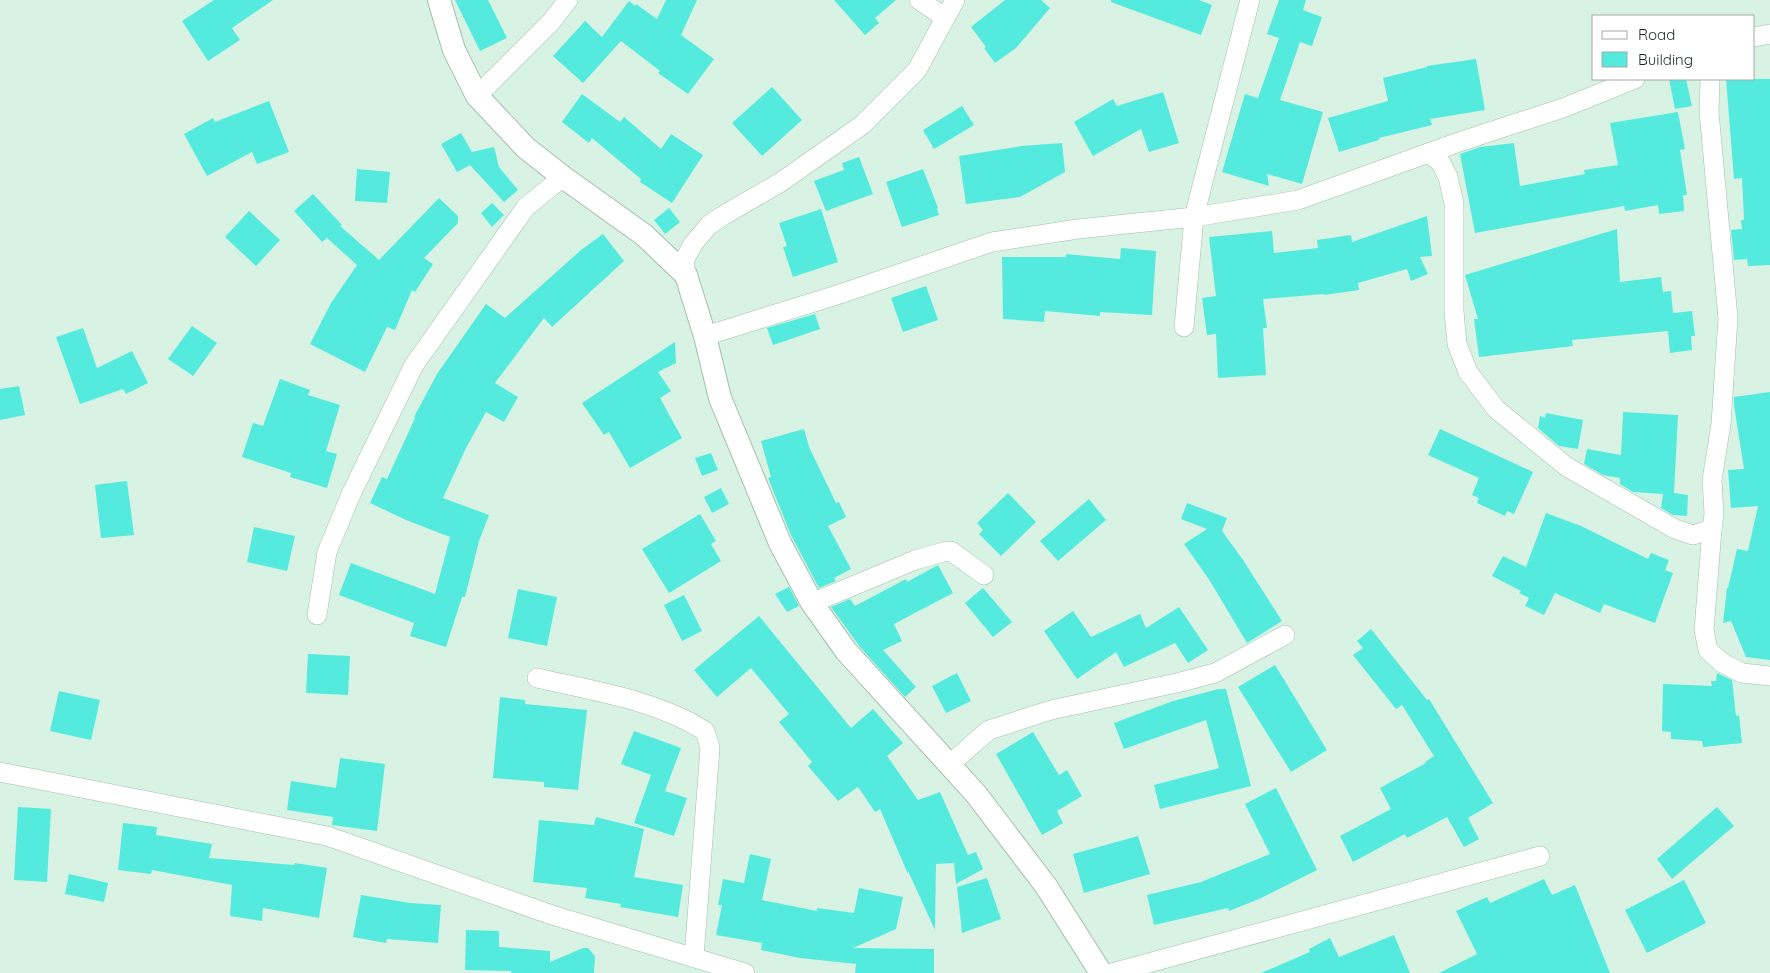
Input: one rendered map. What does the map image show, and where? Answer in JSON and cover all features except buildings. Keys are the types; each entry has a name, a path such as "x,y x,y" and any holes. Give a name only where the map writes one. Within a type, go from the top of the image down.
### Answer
{"street":[{"path":"439,0 454,50 477,96 526,148 644,235 686,275"},
{"path":"477,96 551,22 568,0"},
{"path":"919,0 944,17"},
{"path":"955,0 944,17 917,70 862,125 781,182 724,214 709,226 693,244 684,261 686,275 705,336 720,398 780,543 812,602 846,651 976,794 1046,886 1101,973"},
{"path":"1184,327 1194,217 1250,0"},
{"path":"1755,37 1770,34"},
{"path":"705,336 840,294 992,242 1078,229 1194,217 1298,200 1563,108 1633,80"},
{"path":"1710,80 1710,122 1728,318 1721,424 1712,480 1714,514 1704,630 1708,650 1720,662 1742,673 1770,676"},
{"path":"1429,154 1441,163 1448,177 1454,203 1454,311 1457,344 1468,372 1490,402 1567,467 1666,525 1693,535 1712,529"},
{"path":"317,614 327,552 352,492 414,365 526,207 563,177"},
{"path":"812,602 915,560 943,552 952,552 984,575"},
{"path":"949,765 989,730 1051,710 1215,673 1285,635"},
{"path":"537,678 623,698 664,710 691,722 705,731 710,748 694,958"},
{"path":"0,772 327,836 552,915 745,973"},
{"path":"1112,973 1540,856"}]}
